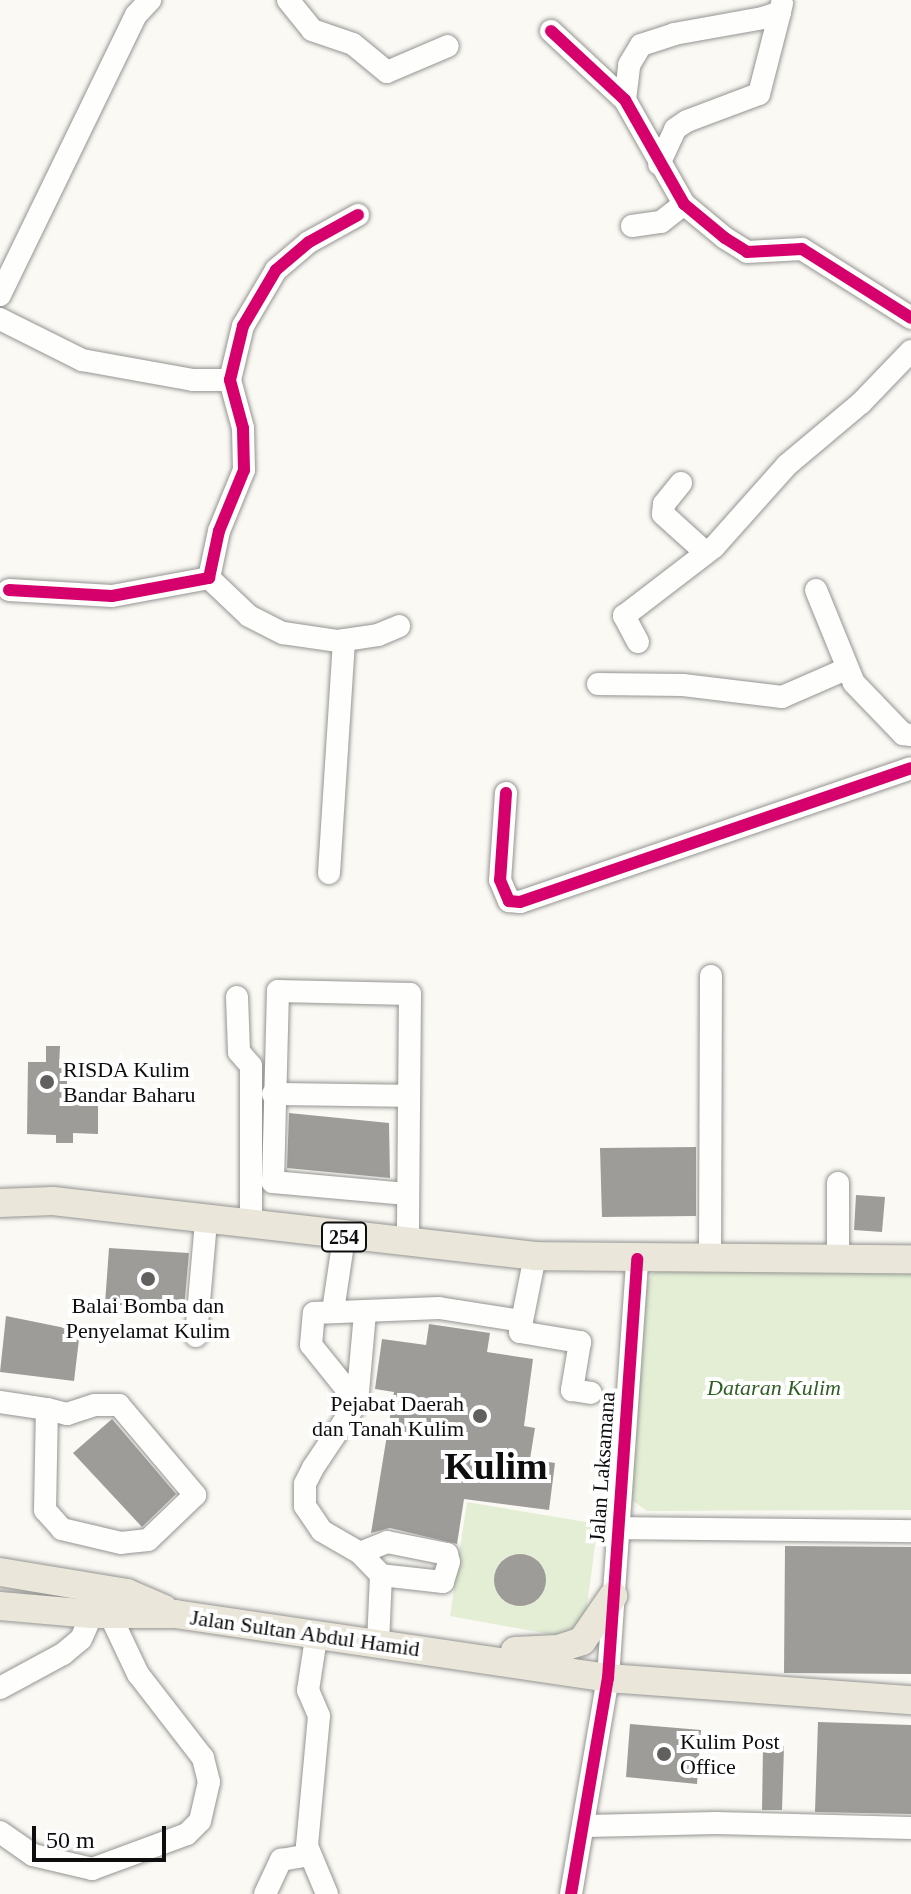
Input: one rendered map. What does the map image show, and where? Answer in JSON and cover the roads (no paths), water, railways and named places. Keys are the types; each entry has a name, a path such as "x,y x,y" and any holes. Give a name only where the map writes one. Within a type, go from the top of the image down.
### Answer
{"main road":[{"path":"0,1192 37,1194 53,1201"},
{"name":"254","path":"0,1203 53,1201 344,1237 535,1256 911,1259"},
{"path":"0,1572 127,1593 175,1614"},
{"path":"461,1655 571,1646 589,1633 613,1596"},
{"name":"Jalan Sultan Abdul Hamid","path":"0,1606 100,1614 175,1614 316,1638 461,1655 608,1678 911,1700"}],"street":[{"path":"0,295 136,15 150,0"},
{"path":"288,0 312,30 353,44 387,72 448,46"},
{"path":"625,100 629,65 641,45 781,6 759,94 687,121 675,129 659,164"},
{"path":"551,31 625,100 684,204 737,248 747,252 802,249 911,318"},
{"path":"632,226 661,222 684,204"},
{"path":"209,578 219,531 244,470 243,428 230,380 243,326 276,270 309,242 358,215"},
{"path":"0,319 82,360 193,380 230,380"},
{"path":"638,642 624,616 706,553 787,465 861,403 911,351"},
{"path":"681,483 663,514 706,553"},
{"path":"9,590 112,596 209,578"},
{"path":"209,578 249,616 283,633 344,640 378,635 399,626"},
{"path":"816,590 846,669 903,734 911,735"},
{"path":"329,873 344,640"},
{"path":"598,684 683,685 782,697 846,669"},
{"path":"506,793 503,886 509,901 520,902 911,768"},
{"path":"710,1259 711,976"},
{"path":"407,1194 273,1182 278,991 410,994 408,1244"},
{"path":"237,997 239,1052 251,1066 251,1226"},
{"path":"273,1094 409,1096"},
{"path":"838,1183 838,1259"},
{"path":"196,1336 206,1221"},
{"path":"333,1311 344,1237"},
{"path":"535,1256 520,1332 580,1342 572,1390 591,1393"},
{"name":"Jalan Laksamana","path":"571,1894 587,1826 608,1678 637,1259"},
{"path":"357,1402 311,1345 314,1313 439,1308 522,1321"},
{"path":"360,1553 387,1542 439,1551 449,1562 443,1582 381,1575 360,1553 322,1531 305,1506 305,1484 313,1468 357,1402 365,1313"},
{"path":"0,1402 47,1409 67,1414 95,1405 119,1405 195,1495 148,1540 121,1543 62,1529 45,1510 47,1409"},
{"path":"618,1528 911,1531"},
{"path":"378,1644 381,1575"},
{"path":"0,1688 63,1654 81,1639 100,1614 138,1674 203,1758 209,1782 200,1821 187,1834 92,1869 33,1855 0,1832"},
{"path":"316,1638 308,1690 319,1716 309,1855 327,1894"},
{"path":"587,1826 716,1823 911,1828"},
{"path":"265,1894 266,1882 281,1860 309,1855"}],"place":[{"name":"RISDA Kulim Bandar Baharu","path":"47,1082"},
{"name":"Balai Bomba dan Penyelamat Kulim","path":"148,1279"},
{"name":"Pejabat Daerah dan Tanah Kulim","path":"480,1416"},
{"name":"Kulim Post Office","path":"664,1754"}],"district":[{"name":"Kulim","path":"496,1467"}],"park label":[{"name":"Dataran Kulim","path":"774,1388"}]}
